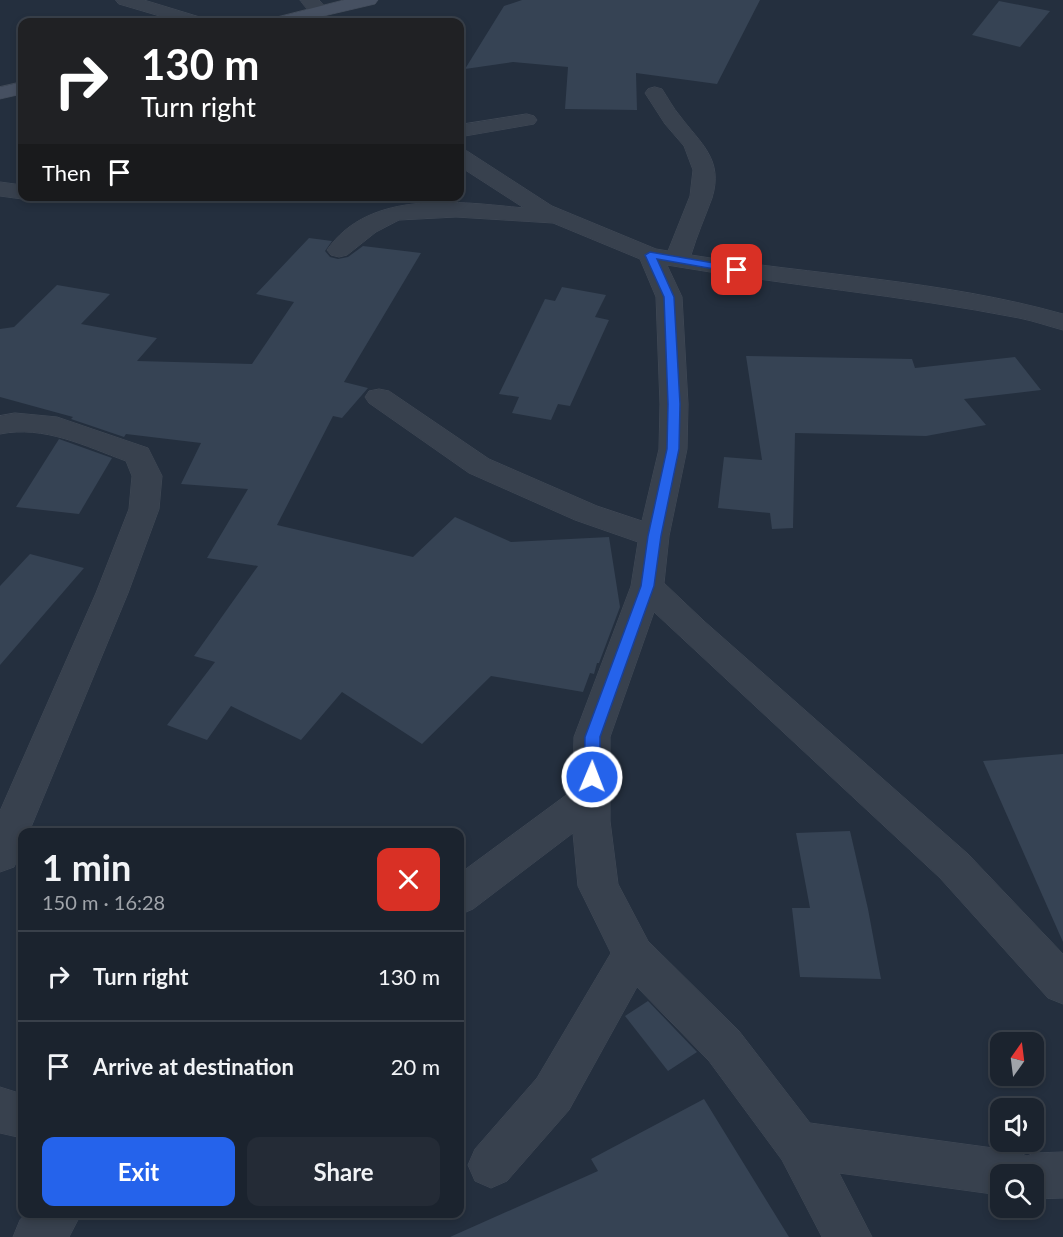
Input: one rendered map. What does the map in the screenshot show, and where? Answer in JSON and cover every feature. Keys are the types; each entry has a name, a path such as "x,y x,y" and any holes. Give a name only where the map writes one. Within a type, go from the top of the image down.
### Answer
{"street":[{"path":"125,0 184,18"},
{"path":"290,18 322,5 369,0"},
{"path":"0,93 18,89"},
{"path":"655,93 672,120 694,144 704,170 702,196 688,225 663,257 669,297 674,404 673,449 654,536 647,586 592,737 591,820 598,886 633,954 724,1046 798,1144 848,1237"},
{"path":"464,130 527,120"},
{"path":"464,159 544,212 663,257 758,273 935,296 1024,312 1063,322"},
{"path":"0,189 18,191"},
{"path":"339,250 355,234 401,213 442,211 557,217"},
{"path":"379,397 479,466 586,513 654,536"},
{"path":"0,425 15,422 47,423 138,455 147,476 144,509 112,593 0,855"},
{"path":"647,586 692,630 954,866 1063,984"},
{"path":"464,893 592,797"},
{"path":"491,1165 553,1094 633,954"},
{"path":"0,1110 18,1115"},
{"path":"798,1144 990,1171"},
{"path":"1044,1176 1063,1176"},
{"path":"37,1237 54,1218"}],"building":[{"path":"522,0 760,0 717,84 636,73 637,110 565,109 568,67 513,62 465,69 504,6"},
{"path":"999,1 1050,11 1020,47 972,35"},
{"path":"309,238 332,241 325,251 330,257 338,259 348,257 363,246 421,253 344,382 368,388 342,418 333,416 277,525 413,557 455,517 511,542 609,537 620,607 599,663 597,663 594,674 590,673 583,692 491,676 422,744 342,692 301,740 231,706 207,740 167,725 215,662 194,656 258,566 207,558 248,489 181,484 201,443 126,434 124,437 71,419 73,417 0,397 0,329 14,327 57,285 110,294 81,324 157,338 137,361 252,364 294,302 256,294"},
{"path":"562,287 606,295 595,317 609,320 570,406 558,404 551,420 512,413 519,397 499,394 545,299 555,301"},
{"path":"746,356 912,359 915,368 1015,357 1041,390 964,399 986,425 926,436 795,433 793,528 772,529 770,513 718,508 724,457 762,460"},
{"path":"59,439 112,458 79,514 16,507"},
{"path":"30,554 84,568 0,665 0,586"},
{"path":"1063,754 1063,942 983,761"},
{"path":"850,831 881,979 800,977 792,908 810,908 796,833"},
{"path":"648,1001 697,1052 668,1071 625,1016"},
{"path":"704,1099 789,1237 450,1237 598,1171 591,1159"}],"route":[{"path":"592,777 592,737 647,586 654,536 673,449 674,404 669,297 650,255 737,270"}]}
